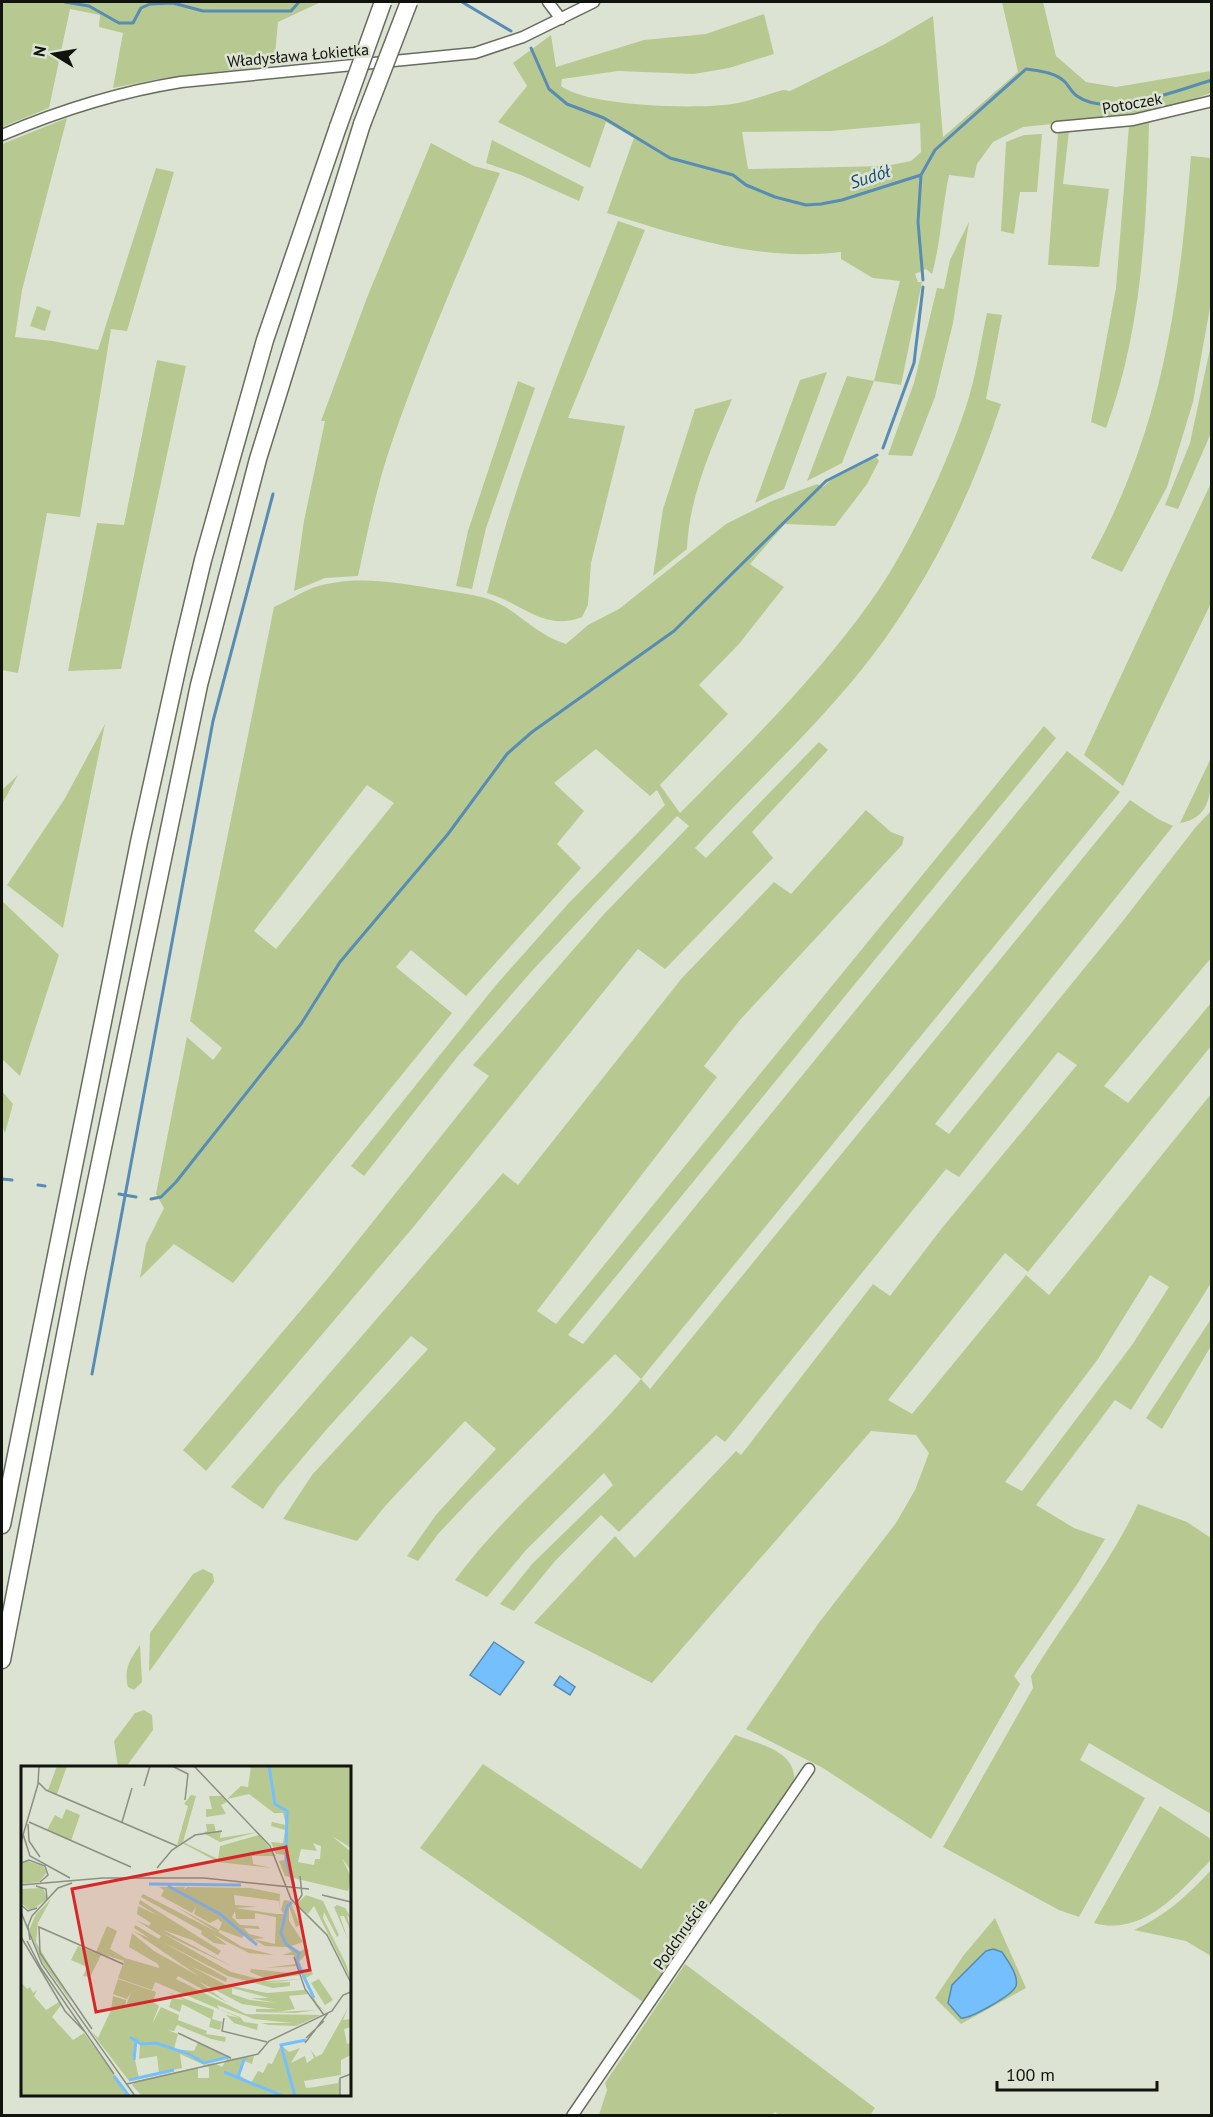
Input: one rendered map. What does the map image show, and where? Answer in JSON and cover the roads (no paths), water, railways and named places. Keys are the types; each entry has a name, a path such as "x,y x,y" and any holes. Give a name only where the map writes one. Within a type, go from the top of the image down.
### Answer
{"highway":[{"path":"2,1525 134,866 203,560 265,340 382,2"},
{"path":"2,1660 77,1273 199,686 258,459 362,124 409,2"}],"street":[{"path":"548,2 561,19"},
{"name":"Władysława Łokietka","path":"2,135 71,107 134,89 181,82 475,53 498,47 594,2"},
{"name":"Potoczek","path":"1057,127 1133,120 1212,101"},
{"name":"Podchruście","path":"572,2115 809,1769"}],"water":[{"path":"494,1642 524,1662 500,1695 470,1675"},
{"path":"560,1676 575,1687 570,1695 554,1685"},
{"path":"993,1949 1002,1952 1009,1963 1016,1977 1016,1986 991,2006 961,2018 948,2003 952,1985 986,1951"}],"waterway":[{"name":"Sudół","path":"65,2 89,6 119,23 133,23 141,8 150,4 173,3 203,11 291,11 299,2"},
{"name":"Sudół","path":"462,2 511,31"},
{"name":"Sudół","path":"531,48 549,89 567,104 604,118 670,158 733,175 746,185 775,197 806,205 842,200 921,175 935,150 1026,69 1057,76 1077,96 1090,102 1106,105 1124,104 1163,96 1212,80"},
{"path":"921,175 918,222 923,280"},
{"path":"883,448 914,363 923,287"},
{"path":"151,1199 161,1197 176,1182 301,1024 340,962 448,834 507,754 532,732 674,631 826,481 877,455"},
{"path":"92,1374 213,721 273,494"},
{"path":"2,1179 12,1180"},
{"path":"38,1185 45,1186"},
{"path":"119,1194 136,1197"}]}
